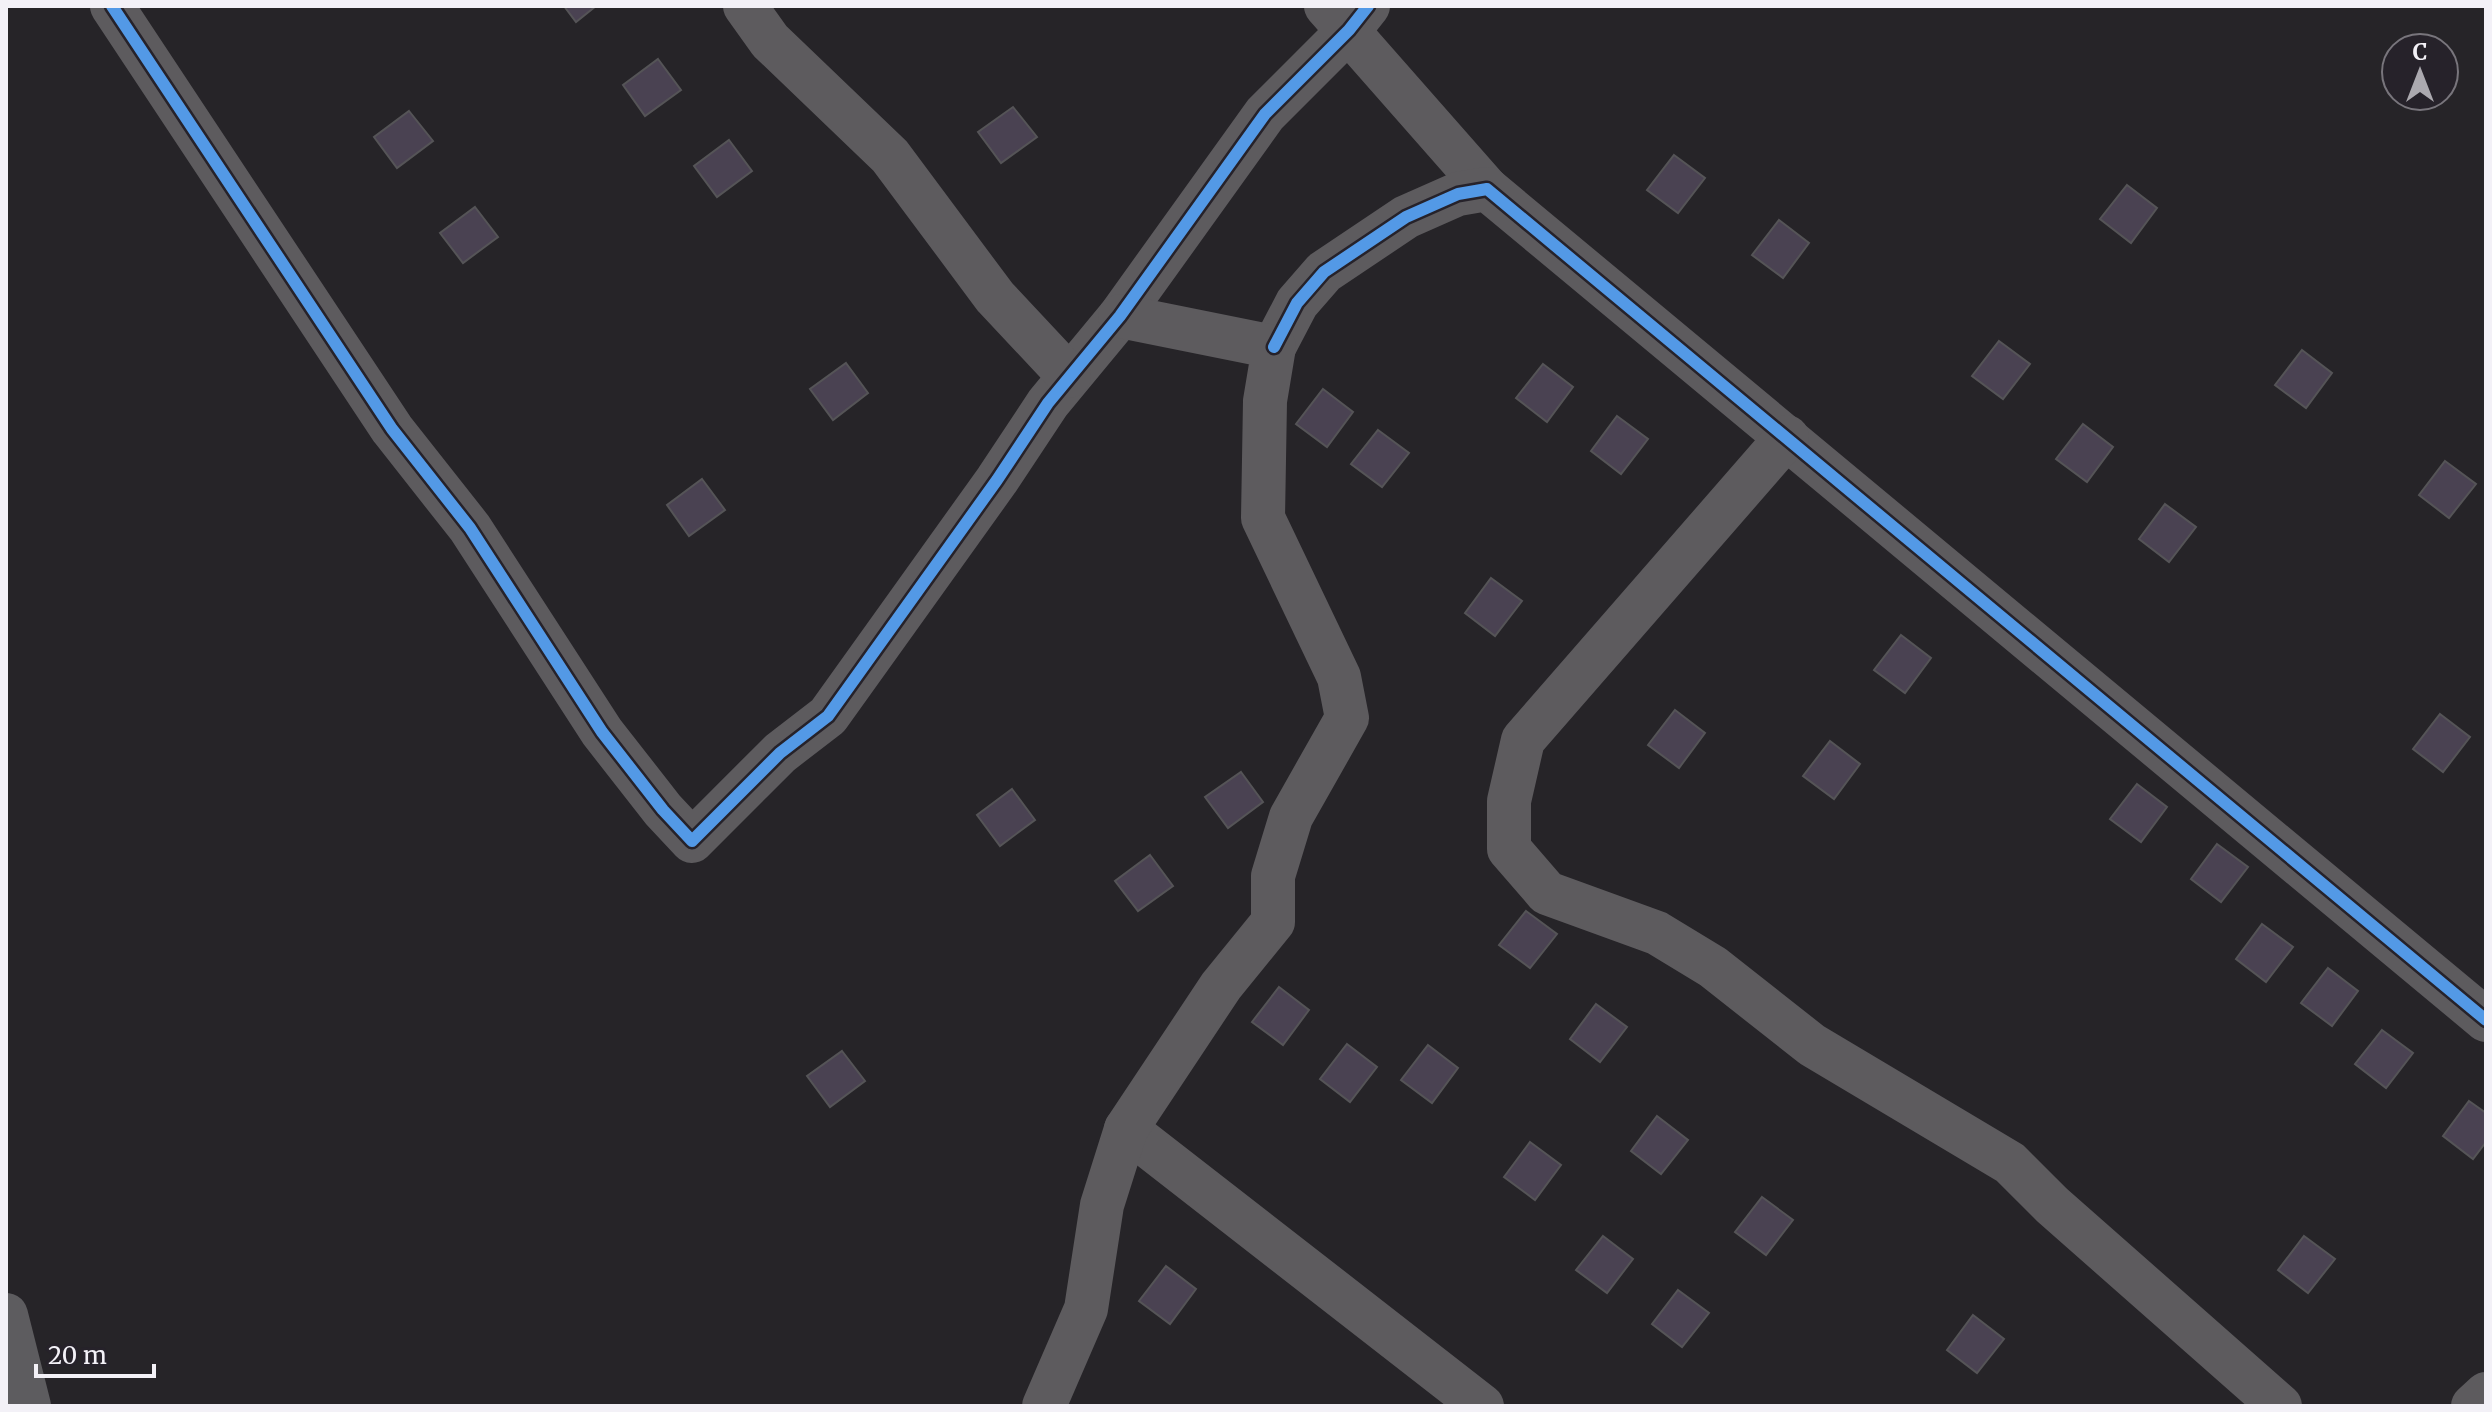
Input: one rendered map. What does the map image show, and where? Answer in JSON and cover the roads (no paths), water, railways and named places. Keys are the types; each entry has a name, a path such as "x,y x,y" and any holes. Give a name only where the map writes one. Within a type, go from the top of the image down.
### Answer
{"main road":[{"path":"6,1315 29,1406"}],"street":[{"path":"112,6 392,429 470,528 602,732 663,810 692,841 780,753 828,716 1069,376 1120,316 1265,114 1348,14 1487,189 2486,1020"},
{"path":"745,6 770,41 890,156 995,297 1069,376"},
{"path":"1044,1406 1086,1309 1102,1205 1126,1129 1221,986 1273,922 1273,876 1291,817 1347,718 1339,677 1263,518 1265,401 1274,347 1297,303 1324,272 1406,217 1458,194 1487,189"},
{"path":"1120,316 1274,347"},
{"path":"1787,437 1523,740 1509,801 1509,849 1547,893 1657,933 1713,967 1812,1045 2010,1163 2052,1205 2280,1406"},
{"path":"1126,1129 1482,1406"},
{"path":"2473,1406 2486,1394"}]}
